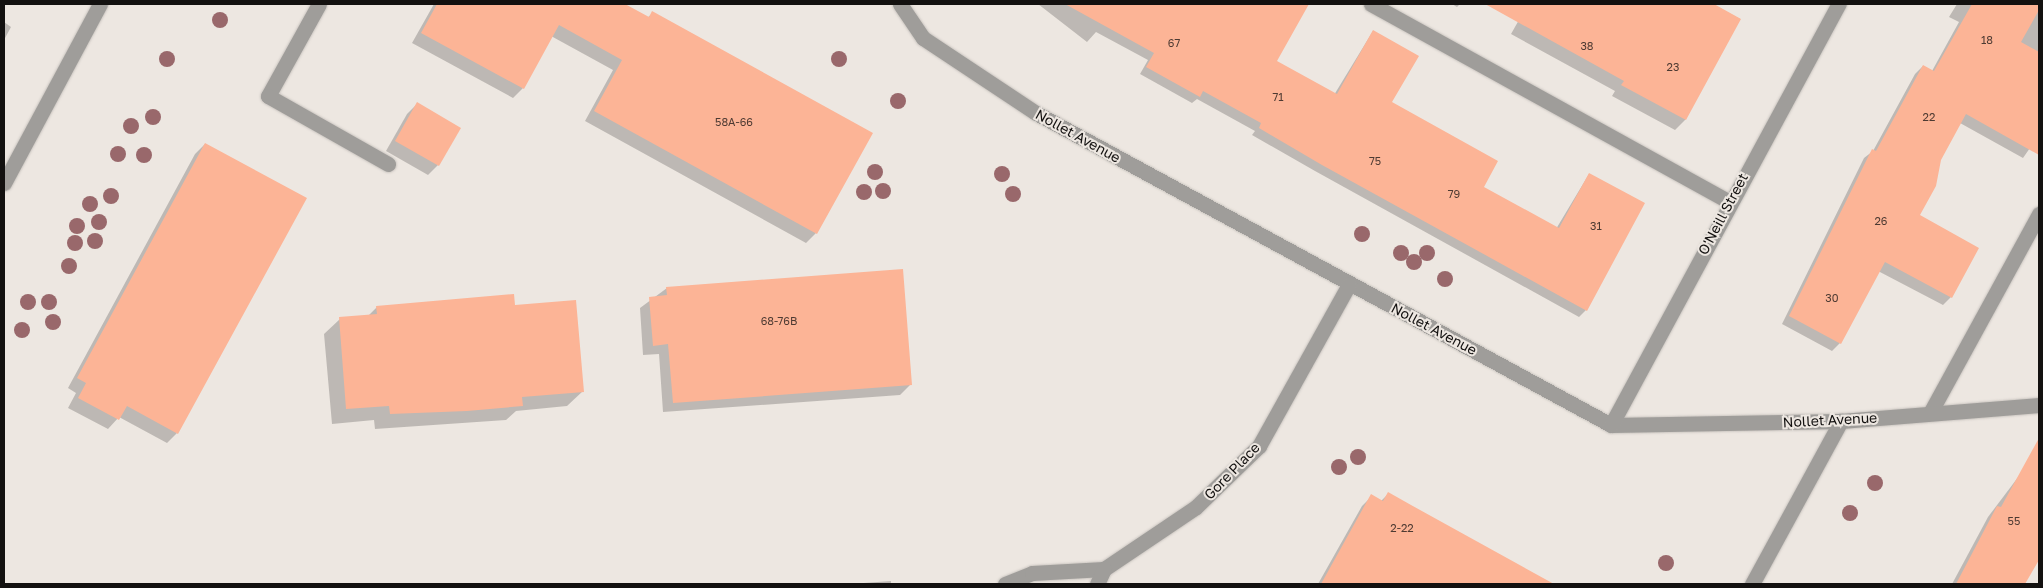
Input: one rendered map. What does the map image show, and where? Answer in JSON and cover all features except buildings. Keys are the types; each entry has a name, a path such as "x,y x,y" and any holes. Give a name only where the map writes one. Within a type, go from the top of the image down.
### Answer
{"street":[{"path":"4,183 100,4"},
{"path":"318,4 268,96 388,164"},
{"name":"Nollet Avenue","path":"900,4 923,38 1036,113 1611,425 1840,421 2039,405"},
{"path":"1371,4 1730,202"},
{"name":"O'Neill Street","path":"1611,425 1730,202 1839,4"},
{"path":"1930,413 2039,214"},
{"name":"Gore Place","path":"1104,569 1196,507 1259,446 1349,284"},
{"path":"1752,584 1840,421"},
{"path":"1005,584 1032,574 1104,569 1097,584"}]}
